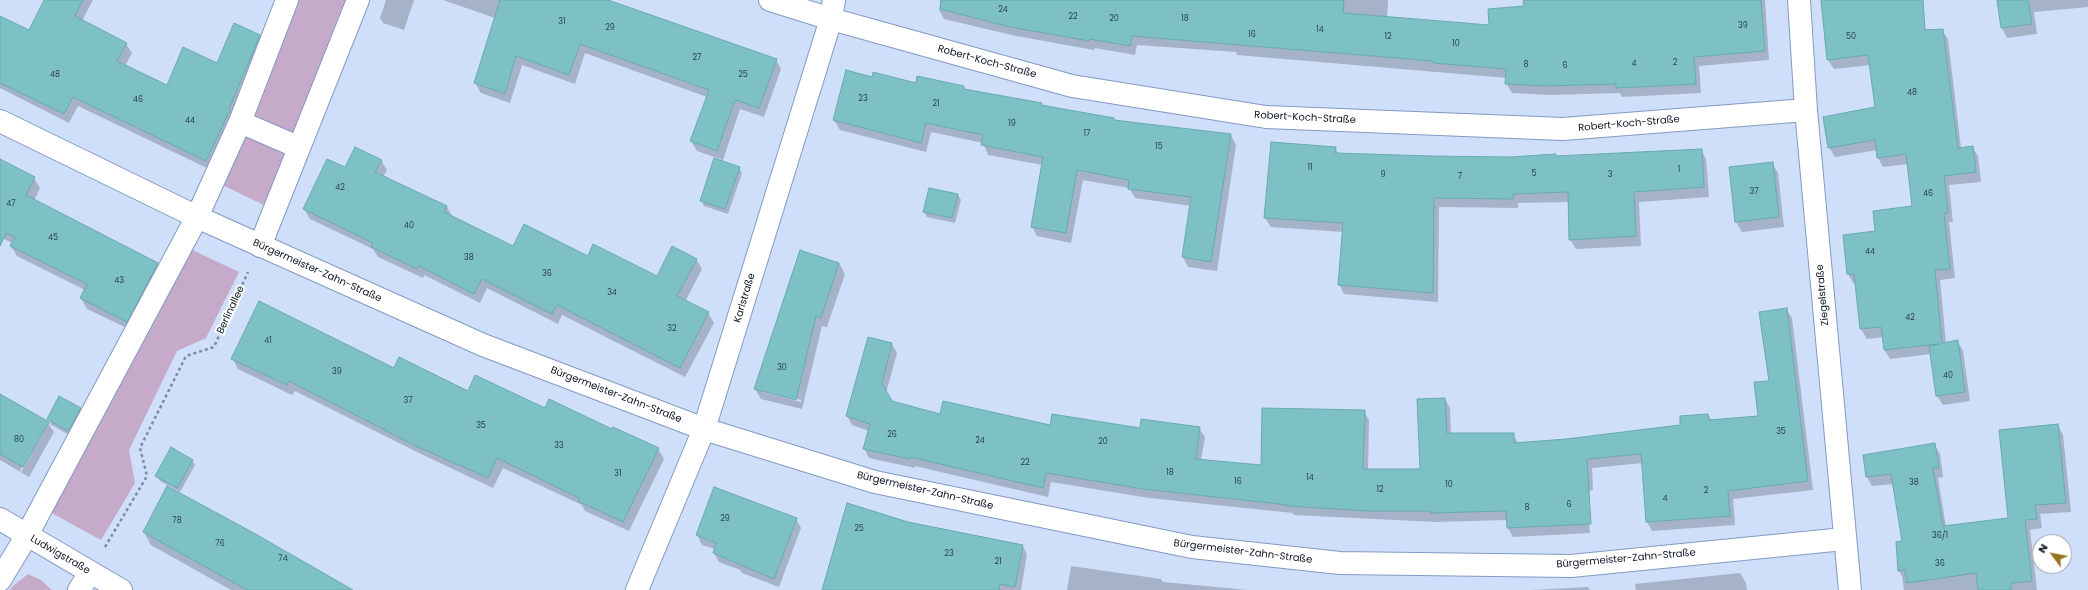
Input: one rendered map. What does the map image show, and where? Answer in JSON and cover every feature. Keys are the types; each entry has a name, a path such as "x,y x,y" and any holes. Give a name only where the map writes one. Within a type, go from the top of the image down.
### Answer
{"street":[{"path":"0,580 27,536 197,217 240,122 287,0"},
{"path":"260,246 298,147 358,0"},
{"name":"Robert-Koch-Straße","path":"770,0 833,10 1072,86 1266,117 1563,129 1806,110"},
{"name":"Ziegelstraße","path":"1799,0 1806,110 1844,539 1850,590"},
{"name":"Karlstraße","path":"638,590 704,429 833,10"},
{"name":"Bürgermeister-Zahn-Straße","path":"0,121 197,217 483,345 704,429 875,482 1192,547 1340,564 1571,566 1844,539"},
{"path":"240,122 298,147"},
{"name":"Ludwigstraße","path":"0,519 27,536 85,581 121,590"}],"path":[{"name":"Berlinallee","path":"85,581 147,476 140,448 186,356 214,347 260,246"}],"shaded area":[{"path":"294,0 347,0 264,205 220,184"},
{"path":"188,248 239,272 206,338 177,351 129,450 135,483 101,540 48,511"},
{"path":"28,574 41,580 52,590 10,590"}],"building":[{"path":"44,0 83,0 75,16 127,43 117,61 167,85 183,47 217,63 234,23 260,35 229,109 230,110 206,161 73,97 64,114 0,83 0,16 29,30"},
{"path":"500,0 608,0 777,59 759,108 735,100 717,151 690,141 709,90 580,44 569,75 516,56 505,94 474,83"},
{"path":"941,0 1344,0 1343,13 1489,25 1488,9 1524,6 1523,0 1761,0 1765,51 1694,57 1696,84 1616,88 1616,84 1546,86 1505,84 1506,69 1433,63 1433,61 1132,36 1130,46 1090,39 1089,41 1010,27 940,9"},
{"path":"1821,0 1923,0 1925,30 1943,29 1958,148 1973,146 1976,172 1944,176 1948,213 1944,213 1950,269 1935,270 1942,343 1958,340 1965,392 1936,396 1929,346 1939,344 1884,350 1881,327 1860,329 1854,274 1847,274 1843,235 1875,231 1873,211 1912,206 1906,154 1877,158 1875,140 1828,148 1823,117 1875,107 1868,55 1827,60"},
{"path":"1997,0 2028,0 2032,24 2001,28"},
{"path":"846,70 872,77 873,72 916,83 917,76 964,86 964,89 1042,103 1041,105 1114,118 1114,120 1231,134 1211,262 1182,257 1191,197 1128,189 1129,180 1077,170 1066,233 1031,227 1043,157 981,145 983,135 926,123 921,143 833,120"},
{"path":"1271,142 1336,147 1335,153 1431,156 1511,157 1556,154 1556,156 1702,149 1704,187 1634,192 1636,236 1569,240 1568,192 1513,194 1513,199 1434,198 1433,293 1338,285 1343,223 1264,218"},
{"path":"355,147 382,160 375,172 447,206 444,212 513,246 524,224 588,256 593,244 657,276 672,246 697,259 677,296 709,312 680,368 557,305 552,314 482,279 474,294 419,266 417,269 371,247 373,243 303,209 327,159 345,167"},
{"path":"714,158 740,167 725,209 700,201"},
{"path":"0,159 35,177 26,195 158,263 127,322 80,298 87,284 10,246 15,237 6,233 0,246"},
{"path":"1773,162 1779,217 1735,222 1729,167"},
{"path":"929,188 958,194 952,218 923,212"},
{"path":"800,250 839,263 821,318 816,316 796,400 754,389"},
{"path":"259,301 394,368 399,357 468,391 475,375 545,408 549,399 612,429 613,427 659,448 623,522 578,501 579,498 497,458 488,478 416,446 289,381 287,385 231,359"},
{"path":"1787,308 1808,481 1728,491 1730,516 1646,522 1641,454 1587,459 1591,524 1507,528 1506,511 1430,513 1430,511 1368,511 1287,506 1288,505 1143,489 1046,473 1043,488 910,457 910,459 863,449 870,424 846,416 868,337 892,343 882,383 892,401 940,414 943,401 1050,425 1052,414 1140,428 1141,419 1200,427 1196,459 1261,465 1262,408 1365,410 1363,469 1420,469 1417,399 1445,398 1447,433 1514,433 1514,443 1566,439 1680,425 1680,416 1708,414 1709,420 1758,416 1754,382 1769,381 1759,312"},
{"path":"0,394 49,422 23,467 0,454"},
{"path":"59,396 81,408 68,431 47,419"},
{"path":"2058,424 2066,503 2035,505 2037,519 2025,520 2032,581 2011,583 2011,590 1978,590 1976,573 1907,583 1905,570 1898,571 1896,542 1902,541 1891,474 1866,477 1863,455 1935,443 1939,468 1933,468 1943,526 2008,518 1999,430"},
{"path":"171,447 193,460 177,488 155,476"},
{"path":"167,486 252,532 353,590 247,590 143,532"},
{"path":"714,487 797,518 774,579 713,553 716,543 696,535"},
{"path":"847,503 908,522 1023,545 1015,587 1000,584 999,590 822,590"}]}
